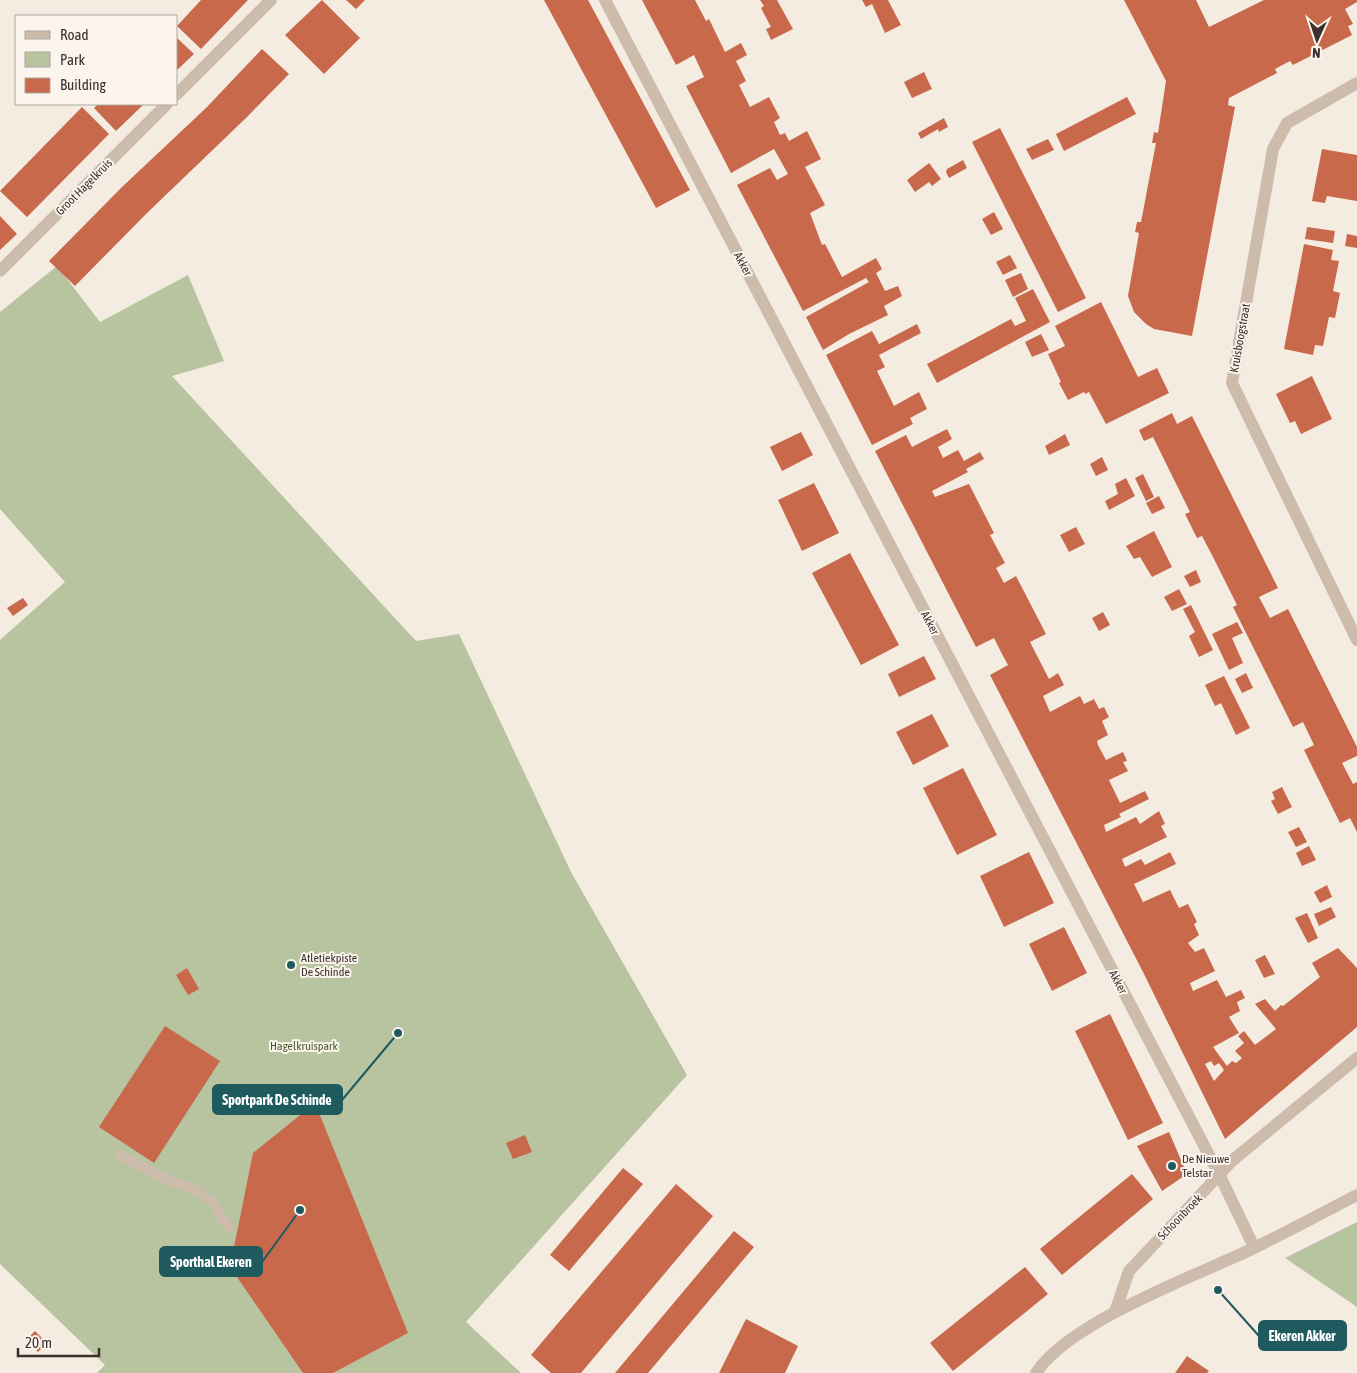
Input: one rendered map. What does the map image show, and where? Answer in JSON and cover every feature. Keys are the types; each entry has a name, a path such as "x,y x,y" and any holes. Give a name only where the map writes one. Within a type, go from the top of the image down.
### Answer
{"street":[{"path":"178,93 271,0"},
{"name":"Akker","path":"605,0 1220,1176 1254,1248"},
{"name":"Kruisboogstraat","path":"1354,88 1287,123 1273,149 1232,383 1357,640"},
{"name":"Groot Hagelkruis","path":"0,271 166,105"},
{"name":"Schoonbroek","path":"1115,1312 1128,1272 1233,1160 1357,1058"},
{"path":"1036,1373 1069,1341 1115,1312 1254,1248 1357,1195"}],"lane":[{"path":"120,1155 160,1176 200,1192 212,1202 229,1228"}],"green space":[{"name":"Hagelkruispark","path":"57,266 100,322 188,275 224,361 172,376 416,641 459,634 571,872 687,1075 466,1322 521,1373 97,1373 105,1365 0,1264 0,640 65,582 0,509 0,312"},
{"path":"1357,1222 1357,1307 1285,1258"}],"building":[{"path":"201,0 248,0 201,49 178,25"},
{"path":"322,0 360,38 324,74 285,35"},
{"path":"346,0 365,0 356,9"},
{"path":"544,0 588,0 690,190 656,208"},
{"path":"642,0 695,0 706,21 709,19 725,52 741,43 747,55 736,61 746,81 739,85 750,107 769,97 780,118 774,122 780,135 785,133 789,141 807,131 821,159 805,167 825,205 810,213 822,245 825,244 842,277 876,258 882,269 876,273 885,291 898,286 902,296 884,306 888,315 849,334 823,350 806,317 869,282 866,278 803,311 737,185 770,168 777,180 788,174 774,149 731,173 686,86 704,77 694,55 676,65"},
{"path":"760,0 777,0 793,29 771,40 766,29 771,27 761,8 764,6"},
{"path":"862,0 888,0 901,25 885,33 872,4 866,7"},
{"path":"1124,0 1196,0 1209,27 1264,0 1357,0 1357,2 1345,9 1353,24 1348,26 1352,35 1293,65 1290,61 1275,69 1277,73 1229,98 1228,105 1235,107 1192,336 1154,329 1146,324 1134,312 1128,296 1139,233 1135,232 1137,222 1141,222 1156,143 1152,143 1154,132 1158,133 1166,81"},
{"path":"178,39 194,54 178,69"},
{"path":"262,49 289,74 75,286 49,261 121,188 207,107"},
{"path":"924,72 932,89 912,98 904,82"},
{"path":"1127,97 1136,114 1064,151 1056,134"},
{"path":"97,105 143,105 116,131 94,108"},
{"path":"82,107 109,134 27,217 0,191"},
{"path":"944,118 948,127 939,132 938,129 921,139 918,133"},
{"path":"1000,128 1086,298 1058,312 972,142"},
{"path":"1048,139 1054,150 1032,160 1026,149"},
{"path":"1322,149 1357,155 1357,201 1327,196 1325,203 1312,201"},
{"path":"963,160 967,168 949,178 946,172 947,169"},
{"path":"929,163 941,179 932,186 929,182 915,192 907,180"},
{"path":"994,212 1003,229 991,235 982,219"},
{"path":"0,216 17,234 0,250"},
{"path":"1307,227 1335,231 1333,243 1305,239"},
{"path":"1347,234 1357,236 1357,248 1345,246"},
{"path":"1304,244 1333,250 1331,260 1339,261 1333,291 1340,293 1335,318 1329,317 1323,346 1315,345 1313,355 1284,349"},
{"path":"1010,255 1017,268 1003,275 996,262"},
{"path":"1021,273 1028,289 1013,297 1005,280"},
{"path":"1033,289 1050,322 937,383 927,364 1011,319 1015,326 1026,321 1015,298"},
{"path":"1101,302 1138,377 1157,368 1169,393 1106,424 1089,392 1085,394 1084,392 1068,400 1048,354 1065,346 1055,326"},
{"path":"917,324 921,333 879,355 885,367 877,371 894,406 919,392 927,409 910,418 913,424 872,445 826,355 872,331 879,344"},
{"path":"1041,334 1049,350 1032,357 1025,342"},
{"path":"1312,376 1332,419 1301,434 1295,421 1290,423 1276,394"},
{"path":"1172,413 1177,424 1192,416 1278,588 1259,597 1270,618 1288,609 1357,747 1357,756 1342,763 1353,784 1357,782 1357,832 1350,818 1340,823 1304,750 1314,745 1303,722 1293,727 1233,607 1237,605 1214,559 1202,536 1197,538 1185,514 1190,512 1153,437 1144,441 1139,430"},
{"path":"947,429 952,439 938,447 943,458 958,450 964,461 980,452 984,459 966,469 968,472 932,491 935,497 969,484 994,533 990,535 1005,563 996,568 1004,583 1016,576 1046,634 1030,642 1049,679 1058,673 1064,685 1043,696 1050,712 1080,696 1084,704 1094,699 1099,709 1104,707 1109,717 1102,721 1108,735 1097,741 1098,745 1106,760 1123,752 1127,761 1123,762 1128,771 1109,780 1120,803 1145,791 1149,799 1119,814 1121,817 1104,825 1106,832 1136,817 1140,824 1159,811 1165,824 1161,826 1167,837 1122,859 1125,867 1141,859 1145,865 1170,852 1176,864 1134,884 1143,902 1170,890 1179,908 1188,904 1197,922 1194,924 1199,935 1188,943 1195,952 1204,948 1215,971 1190,983 1193,991 1217,980 1226,997 1241,990 1245,998 1237,1002 1240,1011 1229,1017 1239,1033 1213,1047 1227,1066 1232,1061 1236,1063 1242,1058 1235,1051 1244,1043 1238,1036 1244,1031 1255,1045 1276,1029 1255,1004 1265,999 1275,1011 1281,1005 1283,1006 1320,977 1312,963 1338,948 1357,968 1357,1027 1225,1139 1143,972 990,675 1008,665 994,638 976,647 875,451 906,435 912,447","holes":["1211,1061 1214,1066 1219,1063 1224,1070 1214,1081 1205,1064"]},
{"path":"801,432 813,455 782,471 770,447"},
{"path":"1065,434 1070,445 1049,455 1045,446"},
{"path":"1102,457 1108,470 1096,476 1090,464"},
{"path":"1143,474 1154,497 1146,501 1135,478"},
{"path":"1126,478 1135,496 1109,510 1105,501 1118,494 1115,484"},
{"path":"814,483 839,533 802,551 778,500"},
{"path":"1159,496 1165,508 1152,514 1146,503"},
{"path":"1076,527 1085,544 1069,552 1060,535"},
{"path":"1154,531 1172,567 1152,577 1140,557 1134,559 1126,546"},
{"path":"850,553 899,645 861,665 812,573"},
{"path":"1196,570 1201,582 1190,587 1184,576"},
{"path":"1179,589 1187,604 1172,611 1164,597"},
{"path":"23,598 28,605 13,616 7,608"},
{"path":"1191,605 1213,650 1199,657 1189,636 1195,632 1183,609"},
{"path":"1103,612 1110,625 1099,631 1092,618"},
{"path":"1237,622 1243,633 1232,638 1243,663 1229,670 1212,634"},
{"path":"924,656 936,679 899,697 888,674"},
{"path":"1246,673 1253,688 1242,693 1235,679"},
{"path":"1224,676 1250,728 1236,735 1221,703 1215,706 1205,685"},
{"path":"932,714 949,746 913,765 896,732"},
{"path":"963,768 997,835 957,855 923,788"},
{"path":"1282,787 1292,807 1278,814 1271,801 1275,799 1272,792"},
{"path":"1299,827 1307,842 1296,847 1288,832"},
{"path":"1309,846 1316,860 1302,866 1296,853"},
{"path":"1029,852 1054,903 1004,927 980,876"},
{"path":"1327,885 1332,897 1320,903 1314,892"},
{"path":"1331,907 1336,917 1319,926 1314,914"},
{"path":"1307,913 1318,938 1308,943 1295,918"},
{"path":"1064,927 1087,973 1052,991 1029,944"},
{"path":"1265,955 1275,974 1264,978 1255,960"},
{"path":"187,968 199,989 188,995 176,975"},
{"path":"1110,1014 1163,1123 1128,1140 1075,1031"},
{"path":"165,1026 220,1061 154,1163 99,1127"},
{"path":"315,1103 408,1333 333,1373 303,1373 230,1267 253,1153"},
{"path":"1169,1132 1187,1174 1162,1191 1137,1146"},
{"path":"525,1135 532,1152 513,1159 506,1143"},
{"path":"623,1168 643,1184 569,1271 550,1255"},
{"path":"1132,1174 1153,1199 1062,1275 1040,1249"},
{"path":"676,1184 713,1216 581,1373 551,1373 531,1355"},
{"path":"734,1231 754,1247 648,1373 615,1373"},
{"path":"1025,1267 1048,1294 953,1371 930,1343"},
{"path":"746,1319 798,1346 785,1373 719,1373"},
{"path":"35,1331 47,1343 38,1352 26,1340"},
{"path":"1187,1356 1209,1371 1207,1373 1175,1373"}],"place":[{"name":"Atletiekpiste De Schinde","path":"291,965"},
{"name":"Sportpark De Schinde","path":"398,1033"},
{"name":"De Nieuwe Telstar","path":"1172,1166"},
{"name":"Sporthal Ekeren","path":"300,1210"},
{"name":"Ekeren Akker","path":"1218,1290"}]}
